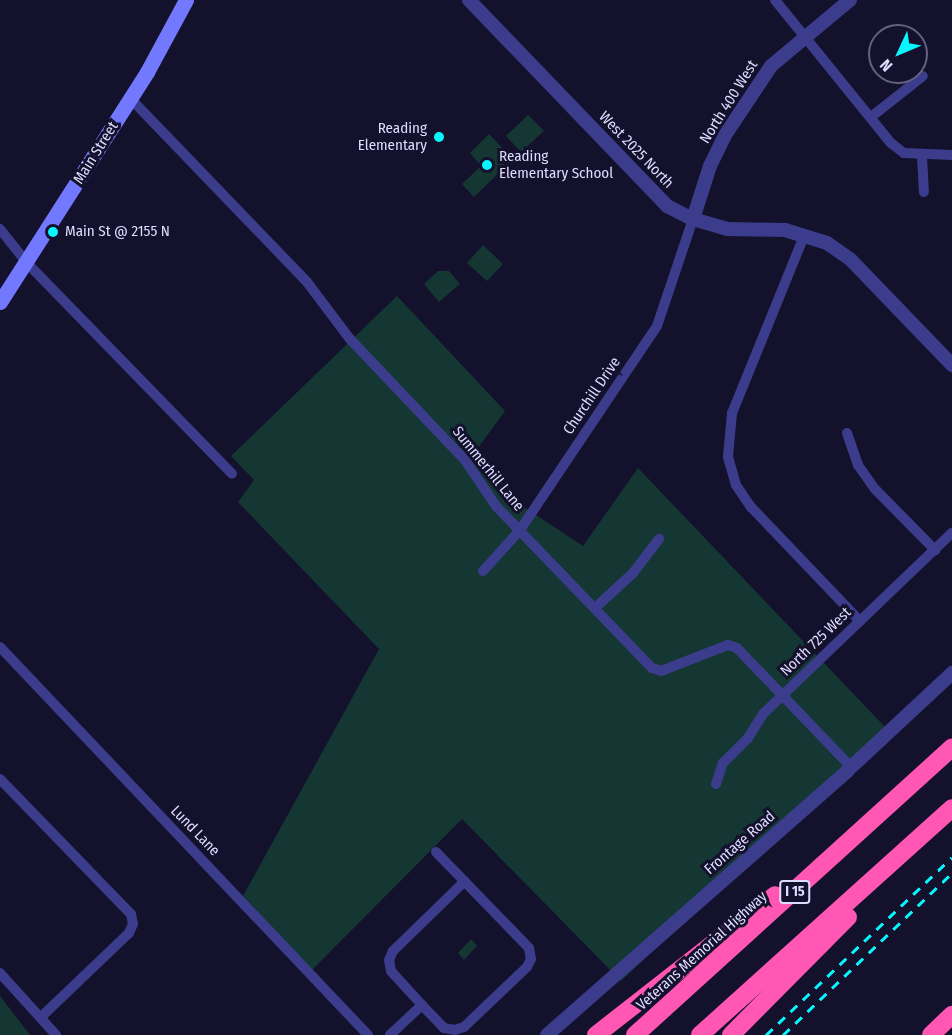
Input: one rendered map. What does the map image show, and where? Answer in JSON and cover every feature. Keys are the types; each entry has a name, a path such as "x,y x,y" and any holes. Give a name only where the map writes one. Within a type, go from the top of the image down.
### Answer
{"highway":[{"name":"Veterans Memorial Highway","path":"635,1035 952,748"},
{"path":"596,1035 895,802"},
{"path":"700,1035 952,809"},
{"path":"731,1035 952,809"},
{"path":"931,1035 952,1015"}],"main road":[{"name":"Main Street","path":"0,302 130,99 186,0"}],"street":[{"name":"West 2025 North","path":"469,0 667,206 693,219 727,229 785,230 826,243 851,260 952,365"},
{"path":"775,0 871,117 904,153 922,156 952,155"},
{"name":"North 400 West","path":"693,219 710,166 725,135 771,66 850,0"},
{"path":"871,117 913,84"},
{"name":"Summerhill Lane","path":"130,99 307,282 350,339 465,460 496,506 652,668 661,671 728,645 737,648 851,767"},
{"path":"922,156 924,192"},
{"name":"Churchill Drive","path":"483,571 520,531 657,326 693,219"},
{"path":"0,229 27,263 232,474"},
{"path":"804,236 732,413 728,457 736,485 751,507 860,621"},
{"path":"847,433 858,465 875,489 935,550"},
{"name":"North 725 West","path":"716,784 723,763 783,695 952,533"},
{"path":"595,608 633,573 659,539"},
{"name":"Lund Lane","path":"0,647 368,1035"},
{"name":"Frontage Road","path":"547,1035 851,767 952,673"},
{"path":"0,779 131,914 131,929 42,1016"},
{"path":"436,852 465,881 529,948 531,958 527,967 464,1027 455,1030 444,1028 422,1005 391,971 389,960 393,951 465,881"},
{"path":"0,974 42,1016 56,1035"},
{"path":"390,1035 422,1005"}],"green space":[{"path":"528,115 544,131 521,152 506,136"},
{"path":"489,134 513,159 474,197 462,184 481,166 470,153"},
{"path":"483,245 503,264 487,281 467,263"},
{"path":"438,271 449,271 460,284 439,302 424,284"},
{"path":"397,296 505,411 475,452 524,507 583,546 638,468 887,729 621,981 462,819 312,970 243,896 379,649 238,502 254,480 231,456"},
{"path":"471,939 477,946 464,960 458,953"},
{"path":"0,996 30,1035 0,1035"}],"railway":[{"path":"766,1035 952,857"},
{"path":"783,1035 952,873"}],"place":[{"name":"Reading Elementary","path":"439,137"},
{"name":"Reading Elementary School","path":"487,165"},
{"name":"Main St @ 2155 N","path":"53,232"}]}
